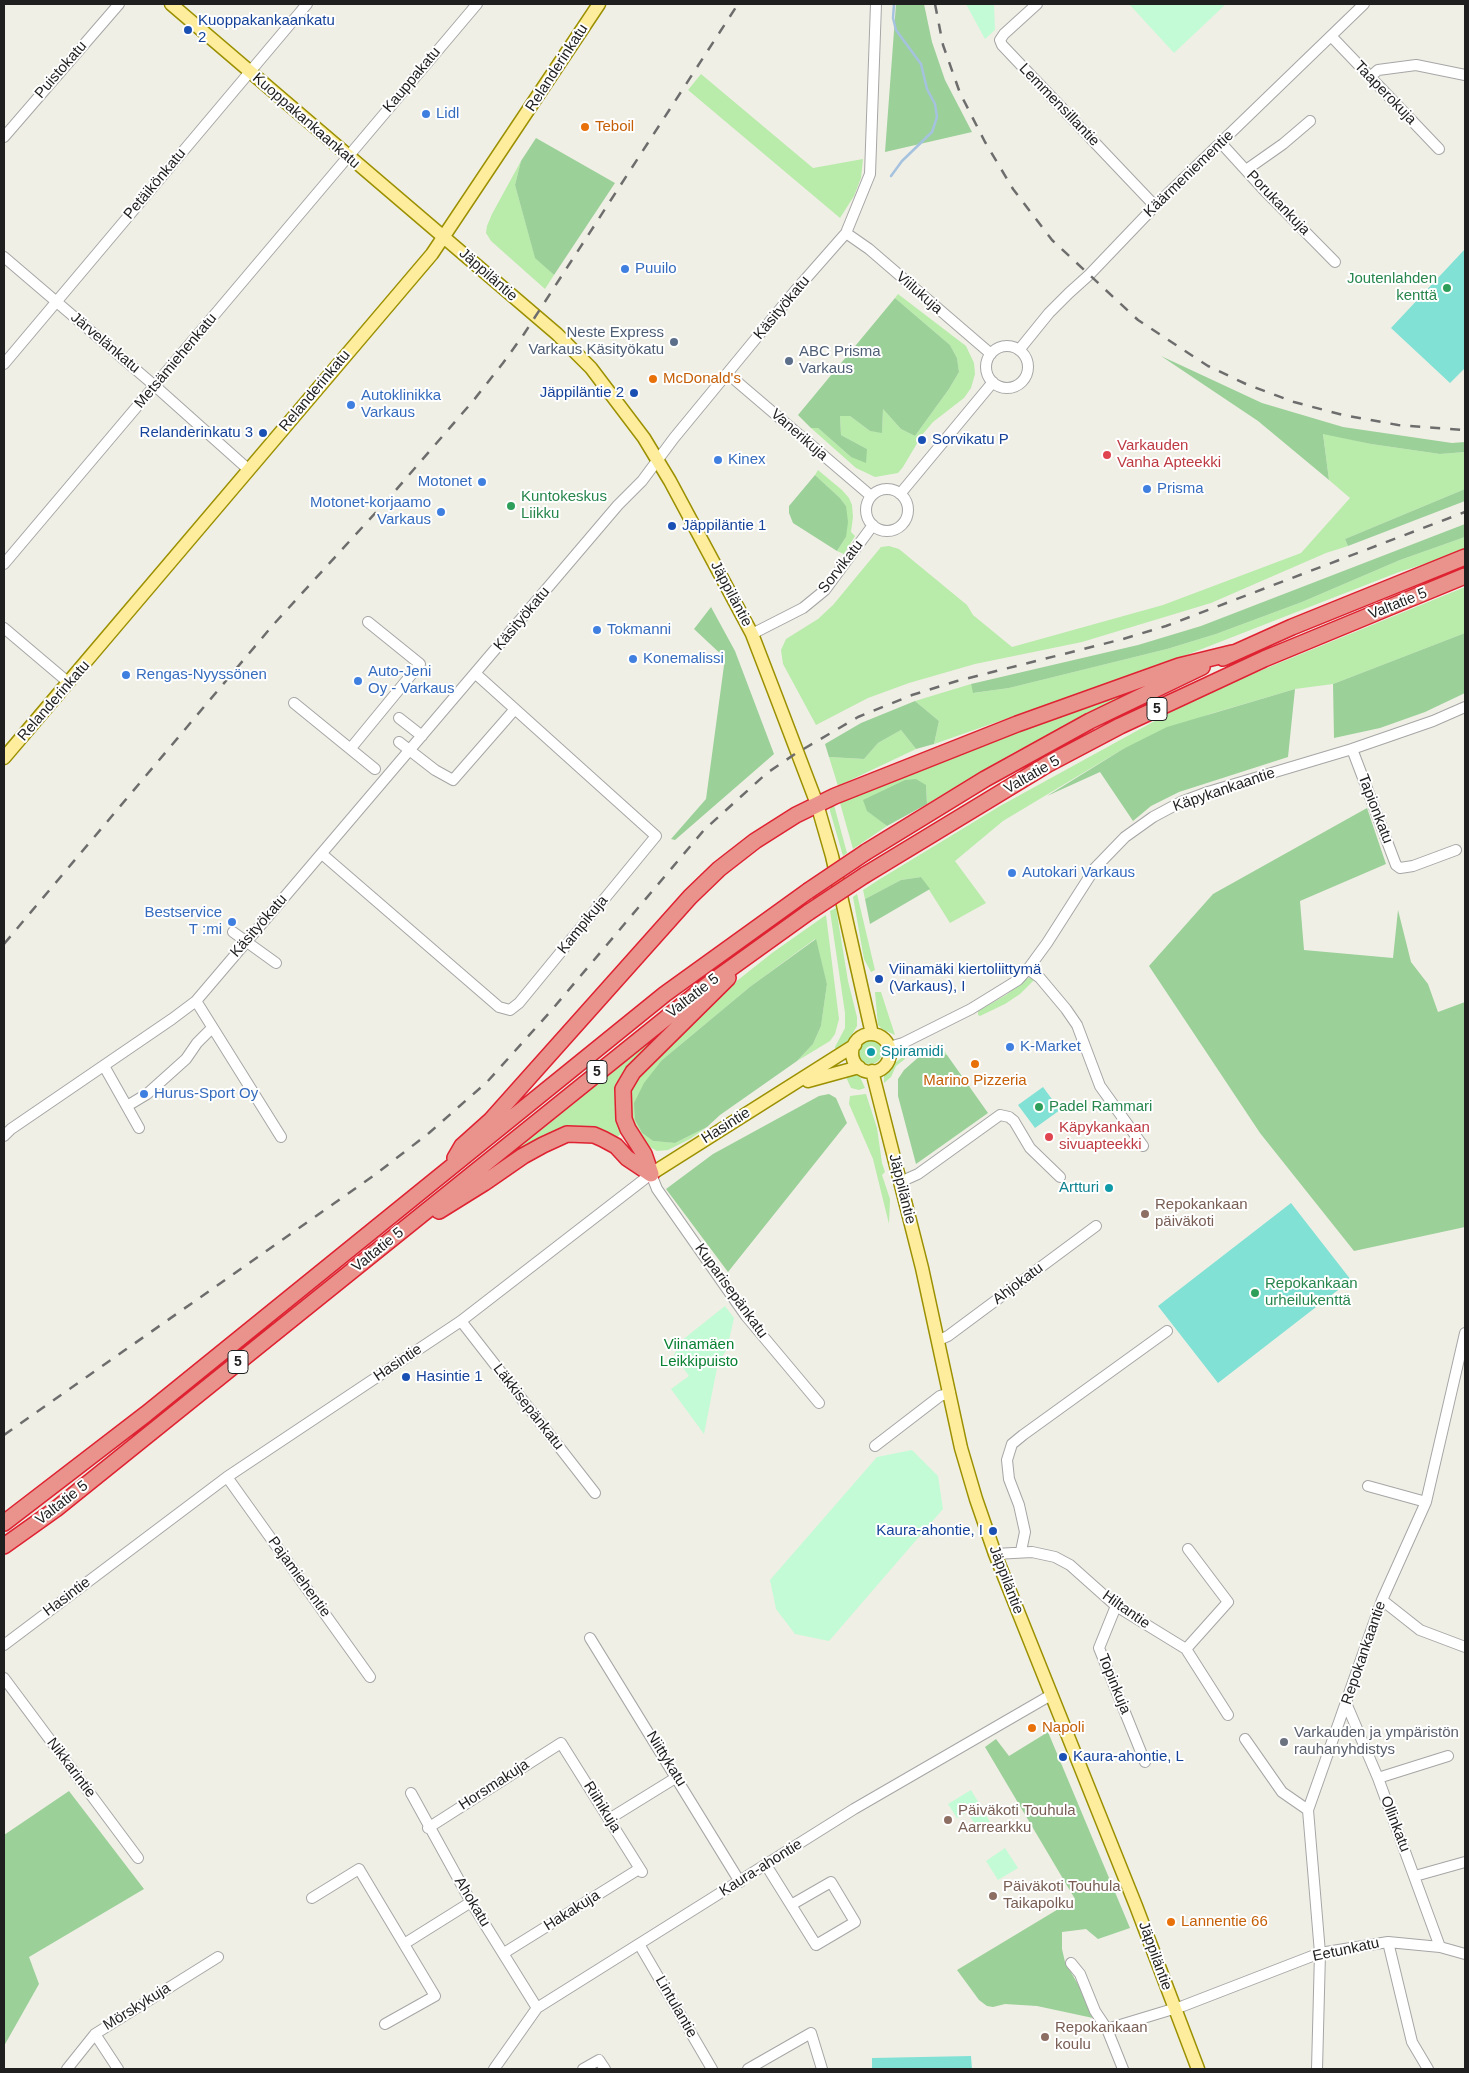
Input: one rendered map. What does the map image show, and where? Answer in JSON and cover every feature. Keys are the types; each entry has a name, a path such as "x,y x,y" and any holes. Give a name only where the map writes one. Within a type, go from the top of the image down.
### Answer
{"highway":[{"name":"Valtatie 5","path":"4,1523 146,1414 665,994 866,852 985,779 1081,726 1232,653 1465,557"},
{"name":"Valtatie 5","path":"4,1546 56,1509 621,1052 706,986 809,912 865,875 1048,764 1120,726 1264,659 1465,576"},
{"path":"443,1175 462,1146 491,1120 690,897 719,869 755,841 817,804 1017,724 1179,666 1232,653"},
{"path":"651,1174 644,1154 624,1119 622,1097 627,1081 653,1050 706,1001 755,951"},
{"path":"392,1239 484,1184 543,1144 567,1134 594,1135 604,1139 616,1146 627,1158 651,1174"}],"main road":[{"name":"Kuoppakankaankatu","path":"170,4 348,157 444,236"},
{"name":"Relanderinkatu","path":"4,758 432,254 599,4"},
{"name":"Jäppiläntie","path":"444,236 557,334 591,368 644,438 658,461 752,634 817,804 832,856 872,1034"},
{"path":"872,1034 882,1037 889,1047 890,1053 887,1063 881,1069 872,1072 859,1066 853,1056 855,1045 862,1037 872,1034"},
{"name":"Hasintie","path":"651,1174 855,1045"},
{"name":"Hasintie","path":"794,1085 859,1066"},
{"name":"Jäppiläntie","path":"872,1072 939,1340 961,1448 995,1554 1136,1906 1198,2069"}],"street":[{"name":"Puistokatu","path":"4,137 119,4"},
{"name":"Petäikönkatu","path":"4,364 308,4"},
{"name":"Kauppakatu","path":"348,157 477,4"},
{"name":"Käsityökatu","path":"4,1136 11,1129 196,1001 618,506 642,482 674,438 795,291 846,233 870,174 876,4"},
{"name":"Lemmensillantie","path":"1037,4 1004,34 1000,40 1002,45 1155,206"},
{"name":"Käärmeniementie","path":"1020,350 1049,313 1155,206 1364,4"},
{"name":"Taaperokuja","path":"1331,36 1439,149"},
{"path":"1370,76 1378,70 1416,65 1465,76"},
{"path":"1246,170 1283,144 1310,121"},
{"name":"Porukankuja","path":"1221,143 1335,262"},
{"name":"Metsämiehenkatu","path":"4,564 348,157"},
{"name":"Viilukuja","path":"846,233 868,249 991,354"},
{"name":"Järvelänkatu","path":"4,257 155,386 249,470"},
{"path":"1008,346 1020,350 1026,358 1028,368 1023,381 1016,386 1007,388 993,382 987,372 991,354 1001,347 1008,346"},
{"name":"Vanerikuja","path":"728,374 871,496"},
{"path":"900,494 993,382"},
{"path":"882,489 895,490 900,494 907,505 906,518 903,523 892,530 879,529 873,525 866,508 871,496 882,489"},
{"name":"Sorvikatu","path":"752,634 803,608 825,590 873,525"},
{"path":"351,748 420,664 368,622"},
{"path":"4,628 69,683"},
{"name":"Kampikuja","path":"322,854 499,1007 510,1010 519,1003 656,836 476,674"},
{"path":"294,703 351,748 374,769"},
{"name":"Käpykankaantie","path":"889,1047 903,1044 1006,989 1028,969 1048,943 1095,868 1125,837 1153,817 1181,802 1208,792 1352,749 1433,721 1465,707"},
{"path":"399,742 435,770 453,780 515,709"},
{"path":"399,718 422,736"},
{"name":"Tapionkatu","path":"1352,749 1396,865 1400,868 1413,866 1456,850"},
{"path":"233,932 276,963"},
{"path":"1028,969 1040,978 1069,1013 1086,1047 1100,1086 1143,1146"},
{"path":"196,1001 281,1137"},
{"path":"127,1106 147,1094 186,1059 197,1043 212,1028"},
{"path":"104,1066 139,1128"},
{"path":"900,1182 918,1174 997,1116 1004,1115 1014,1121 1030,1148 1060,1177"},
{"name":"Hasintie","path":"4,1645 227,1477 461,1321 651,1174"},
{"name":"Kuparisepänkatu","path":"651,1174 657,1189 746,1316 819,1403"},
{"name":"Ahjokatu","path":"939,1340 948,1336 1096,1226"},
{"name":"Läkkisepänkatu","path":"461,1321 596,1493"},
{"path":"1021,1551 1024,1532 1019,1506 1009,1479 1007,1460 1012,1444 1167,1331"},
{"name":"Repokankaantie","path":"1318,2069 1320,1953 1308,1810 1382,1600 1426,1502 1465,1334"},
{"path":"875,1446 940,1396 950,1394"},
{"name":"Pajamiehentie","path":"227,1477 370,1676"},
{"path":"1368,1486 1426,1502"},
{"path":"1186,1649 1228,1602 1188,1549"},
{"name":"Hiltantie","path":"995,1554 1021,1551 1055,1557 1070,1564 1116,1606 1186,1649 1228,1715"},
{"path":"1382,1600 1420,1630 1465,1647"},
{"name":"Topinkuja","path":"1116,1606 1099,1648 1145,1762"},
{"name":"Niittykatu","path":"590,1638 740,1882"},
{"name":"Nikkarintie","path":"4,1678 138,1858"},
{"name":"Kaura-ahontie","path":"494,2069 537,2008 854,1809 1051,1695"},
{"name":"Ollinkatu","path":"1346,1703 1378,1778 1440,1947"},
{"path":"1245,1739 1282,1792 1308,1810"},
{"name":"Riihikuja","path":"561,1743 610,1819 640,1871"},
{"name":"Horsmakuja","path":"428,1828 561,1743"},
{"path":"1378,1778 1448,1756"},
{"path":"610,1819 677,1778"},
{"name":"Ahokatu","path":"411,1793 428,1828 471,1902 537,2008"},
{"path":"1415,1876 1465,1862"},
{"path":"766,1865 791,1905 816,1945 856,1922 831,1882 791,1905"},
{"path":"312,1898 359,1869 435,1996 385,2024"},
{"name":"Hakakuja","path":"504,1953 640,1871"},
{"path":"404,1944 471,1902"},
{"path":"1388,1942 1412,2042 1428,2069"},
{"name":"Eetunkatu","path":"1107,2029 1184,2006 1320,1953 1388,1942 1440,1947 1465,1954"},
{"name":"Lintulantie","path":"639,1944 712,2069"},
{"name":"Mörskykuja","path":"67,2069 95,2034 218,1957"},
{"path":"1071,1963 1080,1974 1095,2010 1107,2029 1122,2069"},
{"path":"748,2069 810,2033 822,2069"},
{"path":"95,2034 118,2069"},
{"path":"583,2069 599,2060 605,2069"}],"green space":[{"path":"896,4 924,4 932,42 945,80 972,132 885,152"},
{"path":"966,4 994,4 995,30 985,39"},
{"path":"1129,4 1226,4 1174,53"},
{"path":"701,74 813,168 863,159 861,178 854,196 840,218 688,90"},
{"path":"536,138 615,183 554,275 535,258 515,185 521,161"},
{"path":"521,161 515,185 535,257 554,275 545,289 491,241 486,233 492,214"},
{"path":"898,294 966,346 974,363 975,374 971,388 964,398 933,422 922,435 898,473 875,477 856,468 811,428 818,428 851,457 867,449 841,435 840,416 850,416 870,431 882,432 883,409 901,429 915,436 959,372 957,358 950,345 895,298"},
{"path":"895,298 950,345 957,358 959,372 915,436 901,429 883,409 882,433 870,431 850,416 840,416 841,435 867,449 866,463 851,457 818,428 811,428 798,415"},
{"path":"1161,356 1262,403 1343,427 1452,443 1465,442 1465,452 1440,454 1371,444 1323,434 1329,480 1258,421"},
{"path":"1323,433 1371,444 1440,454 1465,452 1465,489 1345,539 1348,546 1326,553 1211,603 1082,642 975,664 909,683 868,698 816,725 783,664 781,650 786,639 818,619 833,605 881,547 889,546 899,549 967,605 973,615 1012,647 1163,605 1301,553 1350,498 1329,480"},
{"path":"818,470 842,490 852,505 851,532 855,536 844,554 837,551 846,537 846,506 815,475"},
{"path":"815,475 846,506 848,522 846,537 837,551 793,523 789,513 789,506"},
{"path":"1465,489 1465,501 1348,546 1345,539"},
{"path":"1465,524 1465,537 1400,560 1302,602 1216,634 1167,649 1009,688 973,693 971,684 1138,645 1201,626"},
{"path":"1465,537 1465,549 1447,557 1399,572 1166,663 934,744 939,721 915,701 971,684 974,693 1009,688 1167,649 1216,634 1302,602 1400,560"},
{"path":"1465,587 1465,633 1333,684 1295,689 1210,714 1123,749 1003,821 955,861 986,903 950,923 921,877 901,880 865,899 863,890 880,879 1000,806 1182,706 1240,679"},
{"path":"711,607 735,651 774,754 675,840 671,839 706,799 725,658 694,629"},
{"path":"1465,633 1465,693 1425,712 1380,728 1334,738 1333,684"},
{"path":"1141,688 1013,753 927,804 926,785 868,811 887,826 853,849 840,803 893,778 1034,724"},
{"path":"1295,689 1288,757 1179,792 1151,806 1133,821 1100,772 1047,796 1123,749 1167,727"},
{"path":"915,701 939,721 934,744 916,749 901,730 878,743 864,759 829,757 825,744 861,723"},
{"path":"901,730 916,749 838,786 829,757 864,759 878,743"},
{"path":"916,779 926,785 927,804 887,826 867,811 863,800 905,780"},
{"path":"834,805 847,853 843,856 830,811 830,808"},
{"path":"1367,808 1386,864 1300,901 1304,950 1393,958 1398,910 1411,962 1428,984 1438,1012 1465,1002 1465,1227 1354,1251 1260,1133 1149,966 1213,894"},
{"path":"921,877 930,889 870,924 865,899 901,880"},
{"path":"857,894 875,970 871,972 864,959 853,897"},
{"path":"836,908 848,981 857,1017 857,1026 847,1043 836,1053 835,1047 845,1028 845,1013 830,911"},
{"path":"826,915 839,1019 835,1034 830,1041 797,1061 813,1044 821,1026 827,984 815,939 751,986 662,1060 635,1120 642,1133 653,1141 675,1143 707,1127 690,1139 668,1150 657,1151 646,1145 629,1120 629,1086 662,1048 738,980 772,953"},
{"path":"816,939 827,984 821,1026 813,1044 797,1061 720,1115 707,1127 675,1143 653,1141 642,1133 635,1120 634,1103 644,1083 662,1060 751,986"},
{"path":"1032,977 1034,980 1020,994 1005,1004 980,1016 978,1015 978,1011 1006,995 1026,979"},
{"path":"875,992 881,992 895,1035 878,1025"},
{"path":"672,1024 617,1091 615,1109 617,1121 623,1132 616,1138 588,1127 471,1187"},
{"path":"870,1040 879,1043 882,1052 879,1061 870,1064 861,1061 858,1052 861,1043"},
{"path":"937,1044 941,1045 947,1055 935,1052 921,1055"},
{"path":"935,1052 947,1055 988,1113 916,1164 898,1096 898,1079 904,1070 921,1055"},
{"path":"904,1056 905,1059 896,1066 891,1077 884,1083 884,1075 888,1068"},
{"path":"844,1073 857,1074 865,1088 859,1090 851,1088"},
{"path":"829,1094 836,1098 847,1123 728,1272 666,1189 713,1154 819,1096"},
{"path":"866,1094 877,1128 885,1172 882,1175 890,1199 889,1224 873,1159 849,1104 850,1096"},
{"name":"Viinamäen Leikkipuisto","path":"725,1306 734,1318 727,1349 718,1363 704,1434 671,1389 689,1376 674,1355 681,1341"},
{"path":"912,1450 938,1476 943,1509 829,1641 795,1634 776,1609 770,1580 877,1457"},
{"path":"1048,1732 1130,1928 1098,1939 1086,1929 1062,1932 1062,1949 1065,1962 1086,1998 1093,2018 1037,2006 1005,2004 993,2007 987,2006 979,2000 957,1970 1075,1899 985,1747 996,1739 1009,1756"},
{"path":"971,1790 992,1825 980,1832 967,1812 957,1818 948,1804"},
{"path":"69,1791 144,1889 29,1957 39,1984 4,2046 4,1835"},
{"path":"1005,1848 1018,1868 998,1880 986,1861"}],"shaded area":[{"name":"Joutenlahden kenttä","path":"1465,249 1465,368 1450,383 1391,328"},
{"name":"Padel Rammari","path":"1043,1087 1060,1110 1035,1128 1018,1105"},
{"name":"Repokankaan urheilukenttä","path":"1291,1203 1351,1280 1218,1383 1158,1306"},
{"path":"971,2056 972,2069 872,2069 872,2058"}],"waterway":[{"path":"891,176 902,161 932,132 937,117 935,104 927,89 921,64 896,30 893,18 894,4"}],"railway":[{"path":"4,944 273,625 389,498 473,401 503,363 524,334 738,4"},
{"path":"935,4 943,45 960,93 985,142 1013,189 1052,240 1138,320 1208,366 1246,384 1294,402 1343,415 1398,425 1465,430"},
{"path":"4,1435 376,1174 429,1133 487,1082 550,1012 704,830 767,773 795,754 858,717 912,695 957,681 1123,639 1166,626 1465,512"}],"place":[{"name":"Kuoppakankaankatu 2","path":"188,30"},
{"name":"Lidl","path":"426,114"},
{"name":"Teboil","path":"585,127"},
{"name":"Puuilo","path":"625,269"},
{"name":"Joutenlahden kenttä","path":"1447,288"},
{"name":"Neste Express Varkaus Käsityökatu","path":"674,342"},
{"name":"ABC Prisma Varkaus","path":"789,361"},
{"name":"McDonald's","path":"653,379"},
{"name":"Jäppiläntie 2","path":"634,393"},
{"name":"Autoklinikka Varkaus","path":"351,405"},
{"name":"Relanderinkatu 3","path":"263,433"},
{"name":"Sorvikatu P","path":"922,440"},
{"name":"Varkauden Vanha Apteekki","path":"1107,455"},
{"name":"Kinex","path":"718,460"},
{"name":"Motonet","path":"482,482"},
{"name":"Prisma","path":"1147,489"},
{"name":"Kuntokeskus Liikku","path":"511,506"},
{"name":"Motonet-korjaamo Varkaus","path":"441,512"},
{"name":"Jäppiläntie 1","path":"672,526"},
{"name":"Tokmanni","path":"597,630"},
{"name":"Konemalissi","path":"633,659"},
{"name":"Rengas-Nyyssönen","path":"126,675"},
{"name":"Auto-Jeni Oy - Varkaus","path":"358,681"},
{"name":"Autokari Varkaus","path":"1012,873"},
{"name":"Bestservice T :mi","path":"232,922"},
{"name":"Viinamäki kiertoliittymä (Varkaus), I","path":"879,979"},
{"name":"K-Market","path":"1010,1047"},
{"name":"Spiramidi","path":"871,1052"},
{"name":"Marino Pizzeria","path":"975,1064"},
{"name":"Hurus-Sport Oy","path":"144,1094"},
{"name":"Padel Rammari","path":"1039,1107"},
{"name":"Käpykankaan sivuapteekki","path":"1049,1137"},
{"name":"Artturi","path":"1109,1188"},
{"name":"Repokankaan päiväkoti","path":"1145,1214"},
{"name":"Repokankaan urheilukenttä","path":"1255,1293"},
{"name":"Hasintie 1","path":"406,1377"},
{"name":"Kaura-ahontie, I","path":"993,1531"},
{"name":"Napoli","path":"1032,1728"},
{"name":"Varkauden ja ympäristön rauhanyhdistys","path":"1284,1742"},
{"name":"Kaura-ahontie, L","path":"1063,1757"},
{"name":"Päiväkoti Touhula Aarrearkku","path":"948,1820"},
{"name":"Päiväkoti Touhula Taikapolku","path":"993,1896"},
{"name":"Lannentie 66","path":"1171,1922"},
{"name":"Repokankaan koulu","path":"1045,2037"}]}
